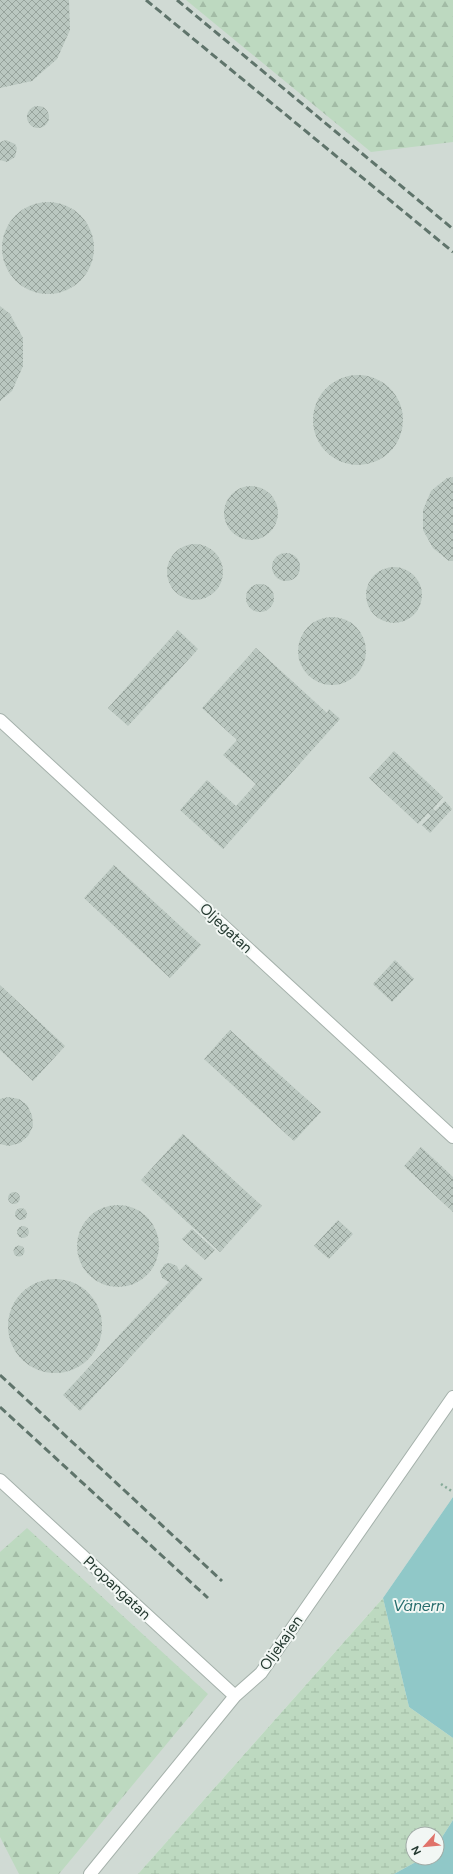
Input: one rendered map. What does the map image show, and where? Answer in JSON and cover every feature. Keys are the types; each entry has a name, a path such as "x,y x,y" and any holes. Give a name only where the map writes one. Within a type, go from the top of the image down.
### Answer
{"lane":[{"name":"Oljegatan","path":"0,720 453,1137"},
{"name":"Oljekajen","path":"90,1874 235,1696 261,1673 453,1397"},
{"name":"Propangatan","path":"0,1480 235,1696"}],"path":[{"path":"441,1484 453,1492"}],"shaded area":[{"path":"0,0 453,0 453,1497 383,1598 138,1874 0,1874"}],"green space":[{"path":"186,0 453,0 453,142 371,152"},
{"path":"27,1528 208,1694 59,1874 19,1874 0,1837 0,1552"},
{"path":"383,1598 409,1707 453,1738 453,1820 445,1832 445,1826 405,1826 405,1866 408,1866 394,1874 138,1874"}],"water":[{"name":"Vänern","path":"453,1497 453,1738 409,1707 383,1598"},
{"path":"453,1820 453,1874 394,1874 408,1866 445,1866 445,1832"}],"building":[{"path":"0,0 69,0 70,30 57,59 32,81 0,88"},
{"path":"38,106 46,109 49,117 46,125 38,128 30,125 27,117 30,109"},
{"path":"6,140 15,144 17,148 15,157 7,162 0,160 0,142"},
{"path":"48,202 66,206 80,216 90,230 94,248 90,266 80,280 66,290 48,294 30,290 16,280 6,266 2,248 6,230 16,216 30,206"},
{"path":"0,306 10,314 23,338 23,366 12,391 0,401"},
{"path":"358,375 375,379 390,388 399,403 403,420 399,437 390,452 375,461 358,465 341,461 326,452 317,437 313,420 317,403 326,388 341,379"},
{"path":"453,477 453,561 449,561 433,548 423,530 423,510 431,491 447,478"},
{"path":"246,486 256,486 266,490 274,498 278,508 278,518 274,528 266,536 256,540 246,540 236,536 228,528 224,518 224,508 228,498 236,490"},
{"path":"189,544 201,544 215,552 223,566 221,583 215,592 201,600 189,600 179,595 172,588 167,578 167,566 172,556 179,549"},
{"path":"286,553 296,557 300,567 296,577 286,581 276,577 272,567 276,557"},
{"path":"394,567 405,569 414,575 420,584 422,595 420,606 414,615 405,621 394,623 383,621 374,615 368,606 366,595 368,584 374,575 383,569"},
{"path":"260,584 270,588 274,598 270,608 260,612 250,608 246,598 250,588"},
{"path":"332,617 345,620 356,627 363,638 366,651 363,664 356,675 345,682 332,685 319,682 308,675 301,664 298,651 301,638 308,627 319,620"},
{"path":"178,630 198,649 128,726 108,708"},
{"path":"256,648 327,713 329,709 340,719 223,849 180,810 207,780 236,806 256,784 223,755 237,740 202,708"},
{"path":"394,751 443,797 433,809 435,811 445,801 452,809 430,833 422,825 431,816 428,813 418,824 369,778"},
{"path":"114,865 201,945 170,978 84,898"},
{"path":"395,960 414,979 392,1002 373,984"},
{"path":"0,985 65,1046 33,1081 0,1050"},
{"path":"230,1030 321,1112 294,1141 204,1059"},
{"path":"8,1097 19,1099 27,1105 32,1115 33,1126 28,1136 20,1143 9,1146 0,1144 0,1099"},
{"path":"183,1134 262,1206 220,1252 141,1180"},
{"path":"421,1147 453,1177 453,1212 404,1166"},
{"path":"12,1192 16,1192 20,1198 16,1204 12,1204 8,1200 8,1196"},
{"path":"118,1205 134,1208 147,1217 156,1230 159,1246 156,1262 147,1275 134,1284 118,1287 102,1284 89,1275 80,1262 77,1246 80,1230 89,1217 102,1208"},
{"path":"19,1208 23,1208 27,1214 23,1220 19,1220 15,1216 15,1212"},
{"path":"338,1220 353,1234 329,1259 314,1246"},
{"path":"21,1226 25,1226 29,1232 25,1238 21,1238 17,1234 17,1230"},
{"path":"192,1229 215,1250 205,1260 182,1239"},
{"path":"19,1245 23,1247 25,1251 23,1255 19,1257 15,1255 13,1251 15,1247"},
{"path":"170,1263 177,1266 179,1271 186,1264 203,1279 80,1411 63,1395 169,1282 162,1278 160,1271 165,1264"},
{"path":"55,1279 73,1282 88,1293 99,1308 102,1326 99,1344 88,1359 73,1370 55,1373 37,1370 22,1359 11,1344 8,1326 11,1308 22,1293 37,1282"}],"railway":[{"path":"146,0 453,252"},
{"path":"177,0 453,229"},
{"path":"0,1375 222,1581"},
{"path":"0,1407 208,1598"}]}
